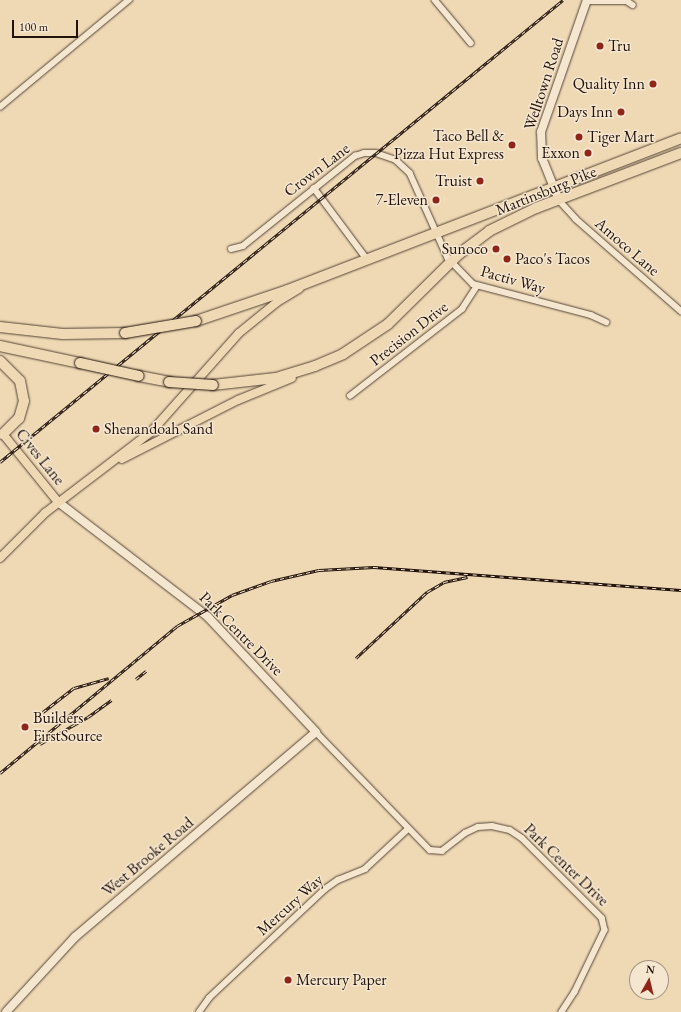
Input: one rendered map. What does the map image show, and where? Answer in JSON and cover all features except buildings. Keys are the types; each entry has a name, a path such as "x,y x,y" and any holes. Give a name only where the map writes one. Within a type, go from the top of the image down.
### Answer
{"highway":[{"name":"Martinsburg Pike","path":"0,327 64,334 125,333 196,320 254,302 667,144 681,137"},
{"name":"Martinsburg Pike","path":"0,346 169,382 214,385 276,378 343,354 394,319 451,261 475,241 503,223 679,154"},
{"path":"0,361 16,376 24,397 19,418 2,432"}],"main road":[{"path":"0,558 31,525 58,502 102,470 161,422 219,353 251,322 285,297 337,270"},
{"path":"102,470 238,400 327,363 343,354"},
{"name":"Cives Lane","path":"2,432 58,502"}],"street":[{"path":"0,107 129,0"},
{"path":"435,0 471,43"},
{"path":"587,0 627,1 634,5"},
{"name":"Welltown Road","path":"559,200 542,158 540,132 587,0"},
{"name":"Crown Lane","path":"231,248 243,246 355,156 369,152 385,156 401,164 410,173 435,232"},
{"path":"314,188 367,259"},
{"name":"Amoco Lane","path":"559,200 576,219 681,311"},
{"name":"Pactiv Way","path":"435,232 451,261 477,286 591,315 606,322"},
{"name":"Precision Drive","path":"350,396 462,310 477,286"},
{"name":"Park Centre Drive","path":"58,502 208,617 387,805"},
{"name":"West Brooke Road","path":"6,1012 74,937 316,732"},
{"name":"Park Center Drive","path":"387,805 427,848 438,852 447,849 464,833 478,828 492,826 510,830 522,838 602,918 605,930 575,992 562,1012"},
{"name":"Mercury Way","path":"199,1012 209,998 325,889 338,880 365,869 408,829"}],"railway":[{"path":"0,462 563,0"},
{"path":"0,773 177,626 232,595 271,581 319,570 374,567 681,590"},
{"path":"356,658 427,592 444,582 467,577"},
{"path":"136,679 146,671"},
{"path":"43,712 74,688 109,678"},
{"path":"40,744 88,717 111,700"}],"place":[{"name":"Tru","path":"600,46"},
{"name":"Quality Inn","path":"653,84"},
{"name":"Days Inn","path":"621,112"},
{"name":"Tiger Mart","path":"579,137"},
{"name":"Taco Bell & Pizza Hut Express","path":"512,145"},
{"name":"Exxon","path":"588,153"},
{"name":"Truist","path":"480,181"},
{"name":"7-Eleven","path":"436,200"},
{"name":"Sunoco","path":"496,249"},
{"name":"Paco's Tacos","path":"507,259"},
{"name":"Shenandoah Sand","path":"96,429"},
{"name":"Builders FirstSource","path":"25,727"},
{"name":"Mercury Paper","path":"288,980"}]}
